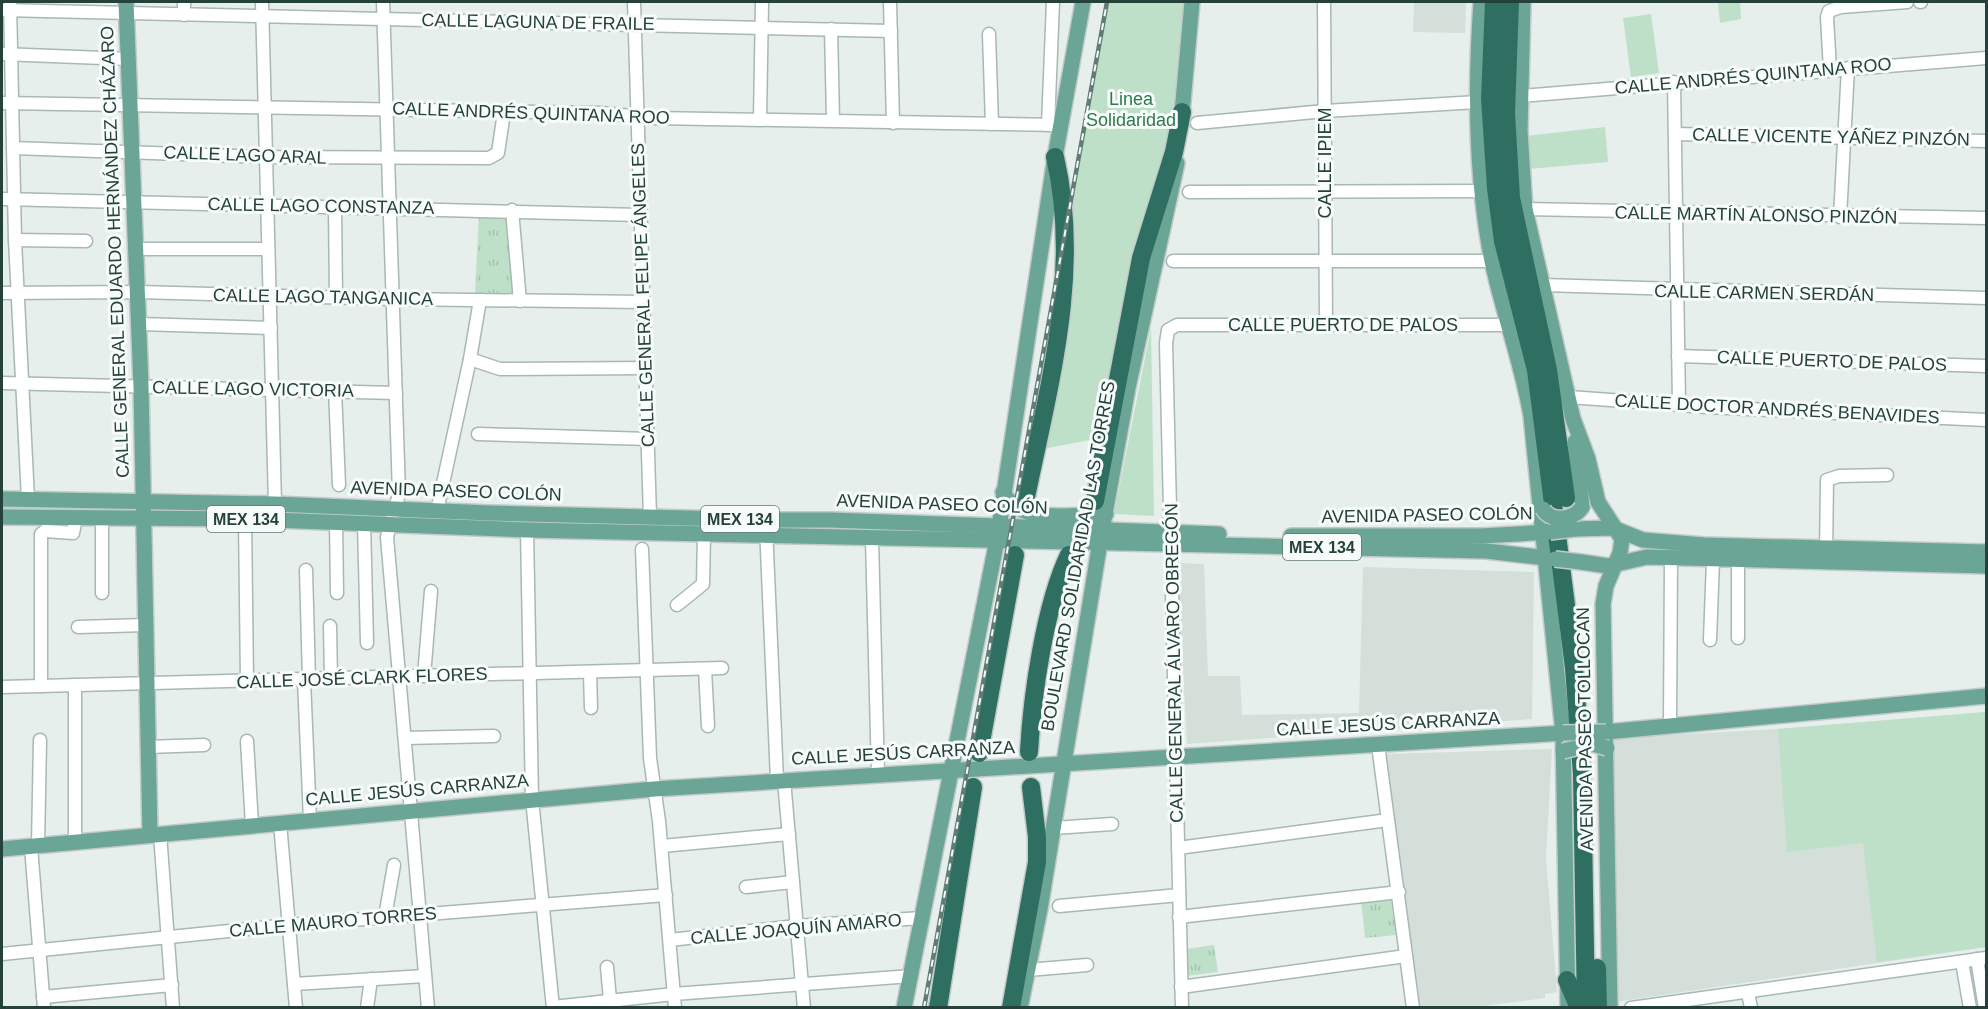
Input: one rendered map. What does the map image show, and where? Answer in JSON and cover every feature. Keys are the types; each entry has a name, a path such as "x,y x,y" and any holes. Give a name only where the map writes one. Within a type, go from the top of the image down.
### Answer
{"highway":[{"name":"AVENIDA PASEO TOLLOCAN","path":"1494,2 1490,99 1496,188 1503,241 1536,370 1574,668 1582,774 1586,1008"},
{"name":"AVENIDA PASEO TOLLOCAN","path":"1510,2 1506,113 1510,198 1558,426 1591,723 1598,1008"},
{"name":"BOULEVARD SOLIDARIDAD LAS TORRES","path":"1101,508 1141,258 1174,152 1182,112"},
{"path":"1025,502 1063,304 1062,200 1055,157"},
{"path":"978,753 1015,555"},
{"path":"1029,752 1030,725 1054,596 1069,555"},
{"path":"938,1008 973,787"},
{"path":"1011,1008 1037,862 1037,837 1031,787"},
{"path":"1567,980 1579,1008"}],"main road":[{"path":"904,1008 1000,525 1003,492 1055,157 1055,125 1083,2"},
{"name":"BOULEVARD SOLIDARIDAD LAS TORRES","path":"1182,112 1192,2"},
{"name":"AVENIDA PASEO TOLLOCAN","path":"1481,2 1478,102 1482,191 1492,261 1523,372 1550,558 1563,733 1568,1008"},
{"path":"1523,2 1520,96 1526,209 1573,419 1582,507 1574,516 1550,517 1543,509 1538,437 1531,416"},
{"name":"CALLE GENERAL EDUARDO HERNÁNDEZ CHÁZARO","path":"126,8 141,386 147,747 155,835"},
{"path":"1573,419 1588,459 1598,502 1605,515 1618,530"},
{"path":"1003,492 1012,505 1031,514 1101,508"},
{"name":"AVENIDA PASEO COLÓN","path":"2,499 275,504 490,513 1000,525 1101,536"},
{"name":"BOULEVARD SOLIDARIDAD LAS TORRES","path":"1020,1008 1054,828 1101,536 1101,508"},
{"path":"490,513 490,529"},
{"name":"AVENIDA PASEO COLÓN","path":"2,517 245,519 490,529 872,539 997,540 1101,536 1294,541 1486,551 1601,566 1647,557 1826,563 1886,556 1986,552"},
{"path":"831,520 832,537"},
{"name":"AVENIDA PASEO COLÓN","path":"1294,541 1481,536 1575,529 1618,530 1635,538 1654,541 1704,545 1826,547 1886,556 1986,566"},
{"name":"AVENIDA PASEO TOLLOCAN","path":"1610,1008 1604,604 1606,586 1622,546 1618,530"},
{"name":"CALLE JESÚS CARRANZA","path":"2,849 654,789 1606,732 1670,724 1986,696"},
{"path":"1563,751 1593,744 1607,748"}],"street":[{"path":"184,2 184,15"},
{"path":"262,2 267,249 274,389 275,504"},
{"path":"383,2 396,393 397,509 388,525 428,1008"},
{"name":"CALLE GENERAL FELIPE ÁNGELES","path":"634,2 650,517"},
{"path":"760,119 762,2"},
{"path":"890,2 893,123"},
{"path":"1053,2 1055,125"},
{"name":"CALLE IPIEM","path":"1324,2 1326,324"},
{"path":"1830,70 1827,17 1829,11 1841,7 1907,2"},
{"path":"7,8 7,103 13,148 8,199 15,240 28,499"},
{"name":"CALLE LAGUNA DE FRAILE","path":"7,8 126,8 184,15 761,26 891,31"},
{"path":"831,29 833,120"},
{"path":"989,34 992,124"},
{"path":"6,54 128,59"},
{"name":"CALLE ANDRÉS QUINTANA ROO","path":"1520,96 1986,58"},
{"path":"1840,217 1848,68"},
{"path":"1674,82 1679,404"},
{"path":"1197,123 1325,111 1478,102"},
{"name":"CALLE ANDRÉS QUINTANA ROO","path":"7,103 387,109 893,123 1055,125"},
{"name":"CALLE LAGO ARAL","path":"13,148 265,157 478,159 489,158 498,153 504,112"},
{"name":"CALLE VICENTE YÁÑEZ PINZÓN","path":"1675,134 1986,141"},
{"path":"1189,192 1482,191"},
{"name":"CALLE LAGO CONSTANZA","path":"8,199 640,215"},
{"path":"335,206 336,298"},
{"name":"CALLE MARTÍN ALONSO PINZÓN","path":"1526,209 1676,214 1986,218"},
{"path":"512,210 520,302"},
{"path":"15,240 86,241"},
{"path":"136,249 267,249"},
{"path":"1173,261 1492,261"},
{"name":"CALLE CARMEN SERDÁN","path":"1542,285 1677,291 1986,298"},
{"name":"CALLE LAGO TANGANICA","path":"2,293 138,292 520,302 644,302"},
{"path":"436,511 470,359 480,300"},
{"path":"139,324 271,328"},
{"name":"CALLE PUERTO DE PALOS","path":"1177,325 1509,325"},
{"name":"CALLE GENERAL ÁLVARO OBREGÓN","path":"1177,325 1168,330 1166,343 1178,758 1182,1008"},
{"name":"CALLE PUERTO DE PALOS","path":"1678,356 1986,366"},
{"path":"470,359 500,369 646,368"},
{"name":"CALLE LAGO VICTORIA","path":"2,383 396,393"},
{"path":"336,390 339,485"},
{"name":"CALLE DOCTOR ANDRÉS BENAVIDES","path":"1569,397 1986,420"},
{"path":"478,434 649,439"},
{"path":"1826,563 1826,484 1829,478 1887,475"},
{"path":"41,686 40,537 43,531 73,533 76,518"},
{"path":"102,518 102,593"},
{"path":"245,519 247,682"},
{"path":"766,520 781,780 789,834 804,1008"},
{"path":"336,522 337,593"},
{"path":"364,523 367,643"},
{"path":"527,530 532,799 553,1007 674,994 910,976"},
{"path":"677,605 703,584 704,535"},
{"path":"872,539 878,775"},
{"path":"642,549 650,758 662,846 675,1008"},
{"path":"1670,724 1671,558"},
{"path":"1738,559 1738,638"},
{"path":"1710,640 1713,560"},
{"path":"306,570 309,820"},
{"path":"424,676 431,591"},
{"path":"78,627 145,625"},
{"path":"330,626 331,679"},
{"name":"CALLE JOSÉ CLARK FLORES","path":"2,687 722,668"},
{"path":"705,669 708,726"},
{"path":"590,672 591,708"},
{"path":"75,685 75,842"},
{"path":"405,738 494,736"},
{"path":"40,740 34,846 43,1002 172,985"},
{"path":"247,741 252,825"},
{"path":"147,747 204,745"},
{"path":"1378,745 1413,1008"},
{"path":"1178,848 1388,820"},
{"path":"280,823 296,1008"},
{"path":"1054,828 1112,824"},
{"path":"662,846 789,834"},
{"path":"155,835 168,936 173,1008"},
{"path":"385,917 394,866"},
{"path":"746,887 793,882"},
{"path":"1179,917 1399,892"},
{"name":"CALLE MAURO TORRES","path":"2,954 289,925 666,895"},
{"path":"1059,906 1179,895"},
{"name":"CALLE JOAQUÍN AMARO","path":"670,940 796,926 922,918"},
{"path":"1181,987 1406,956"},
{"path":"1631,1008 1982,959 1985,1008"},
{"path":"1962,962 1970,1008"},
{"path":"1028,970 1087,964"},
{"path":"607,967 615,1002"},
{"path":"294,984 425,976"},
{"path":"367,1008 371,979"},
{"path":"1748,993 1751,1008"}],"shaded area":[{"path":"1414,2 1466,2 1465,33 1413,32"},
{"path":"1177,563 1204,564 1208,676 1240,676 1242,715 1359,713 1363,567 1534,572 1532,719 1187,744"},
{"path":"1986,712 1986,947 1615,1002 1613,738 1778,729"},
{"path":"1552,749 1546,858 1557,992 1545,994 1545,998 1475,1007 1420,1007 1386,754"}],"green space":[{"name":"Linea Solidaridad","path":"1106,2 1185,2 1175,115 1147,213 1095,439 1043,449 1076,161"},
{"path":"1718,2 1740,2 1741,19 1720,23"},
{"path":"1651,14 1659,73 1631,77 1623,18"},
{"path":"1605,127 1608,162 1528,169 1525,136"},
{"path":"479,213 507,214 514,293 475,294"},
{"path":"1151,328 1154,516 1114,514"},
{"path":"1986,712 1986,947 1877,962 1863,843 1787,852 1778,729"},
{"path":"1390,896 1396,935 1365,938 1361,900"},
{"path":"1214,945 1218,972 1186,976 1186,949"}],"railway":[{"path":"924,1008 1107,2"}]}
